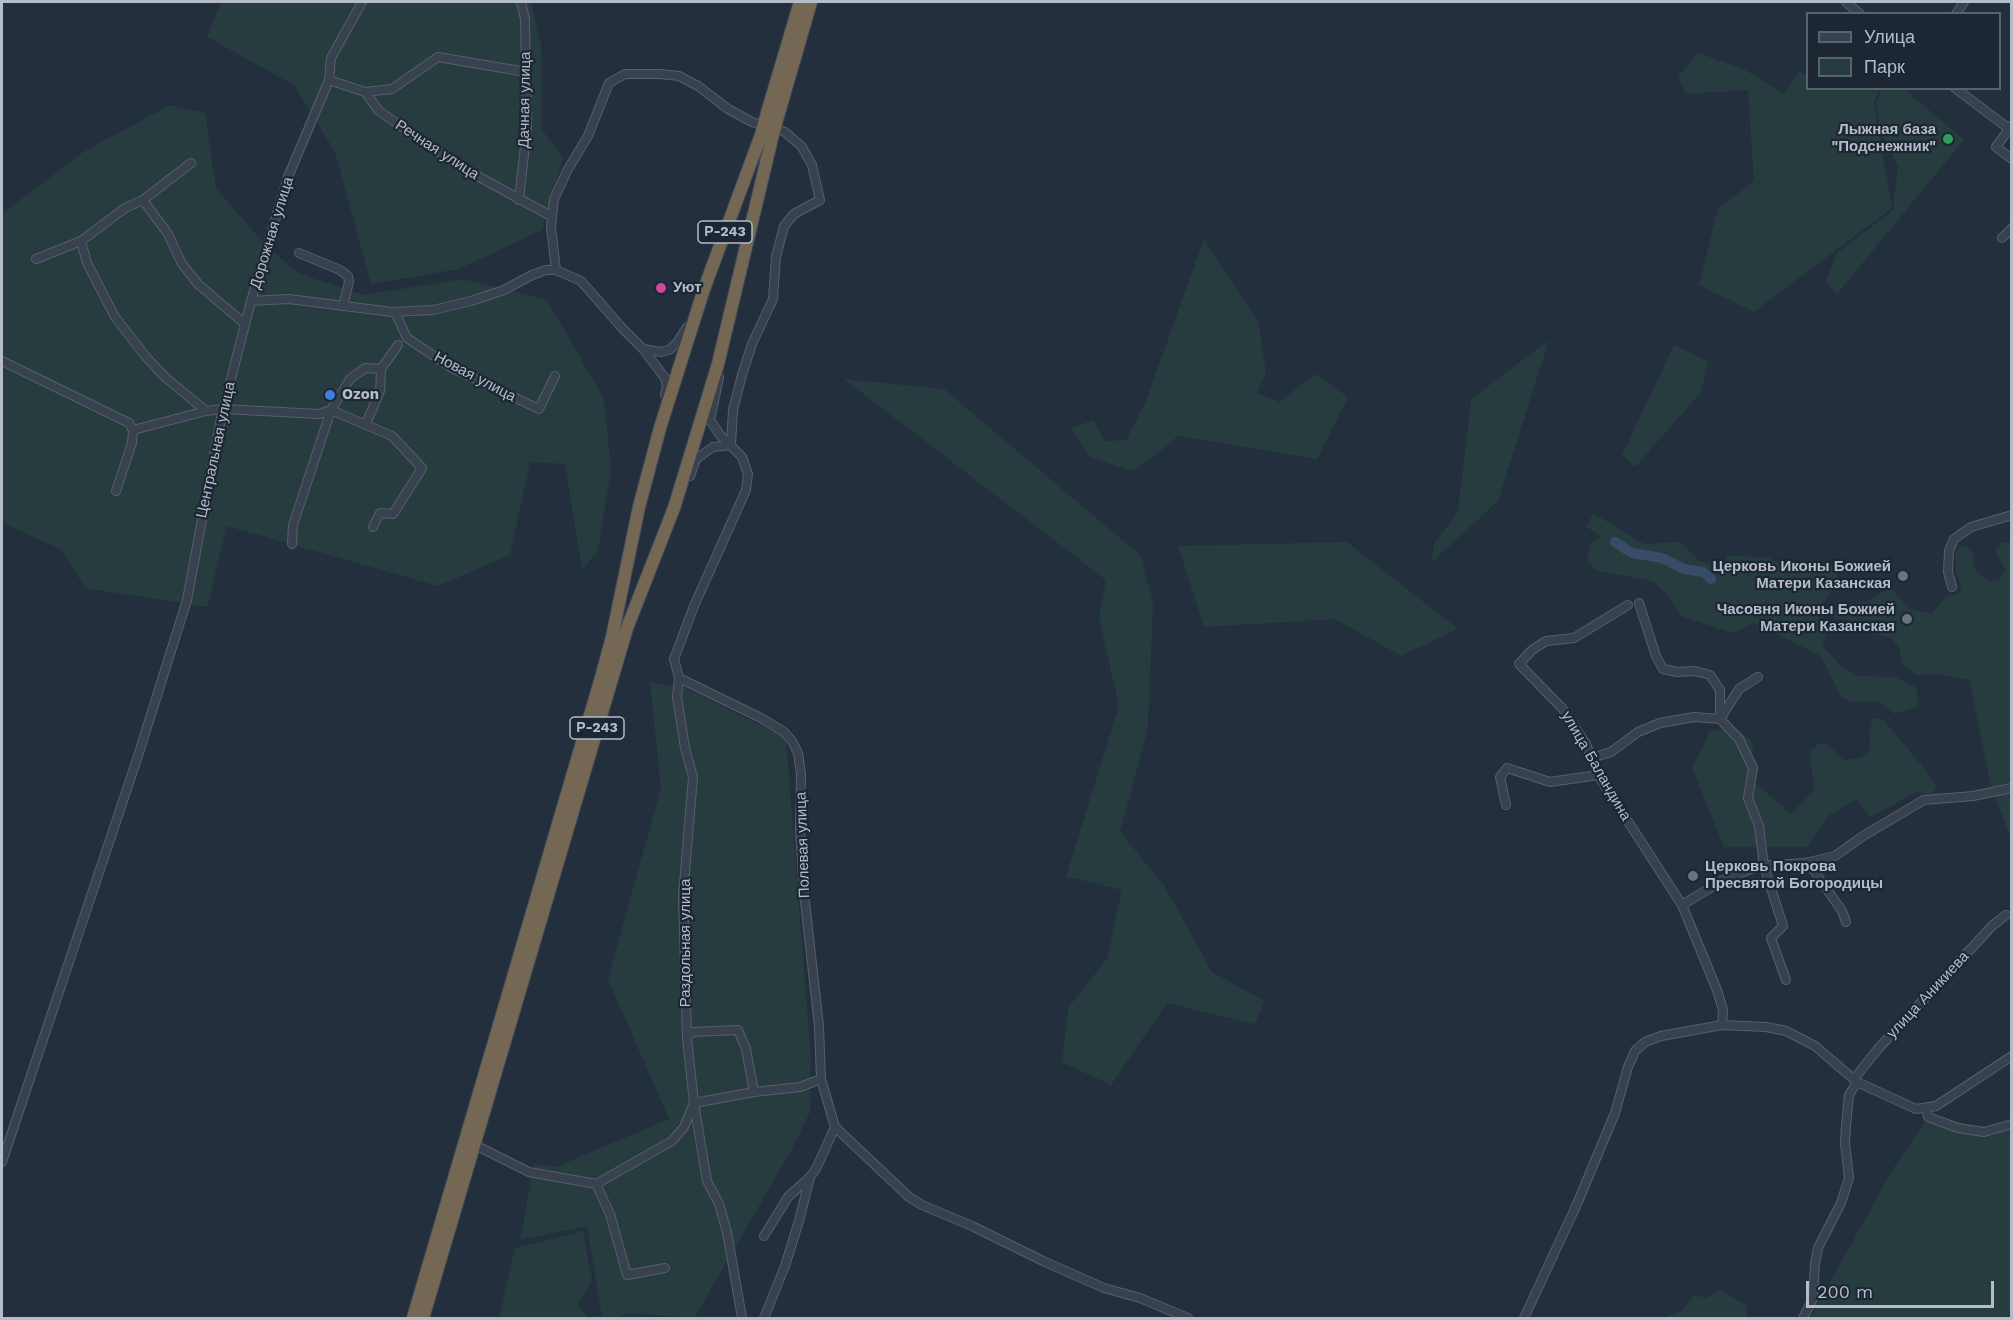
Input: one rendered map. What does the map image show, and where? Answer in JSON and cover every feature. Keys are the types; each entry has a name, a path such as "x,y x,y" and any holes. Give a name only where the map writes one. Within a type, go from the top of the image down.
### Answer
{"highway":[{"name":"Р-243","path":"423,1318 627,628 674,508 718,364 766,136 800,2"},
{"name":"Р-243","path":"772,114 811,2"},
{"name":"Р-243","path":"413,1318 612,637 639,507 660,428 705,289 766,136"}],"street":[{"path":"362,2 331,58 328,80 365,92 392,89 438,57 526,72"},
{"name":"Дачная улица","path":"519,200 527,127 525,18 521,2"},
{"path":"1846,2 1858,12"},
{"path":"660,428 660,416 667,387 665,378 643,349 581,281 556,270 551,216 554,199 588,136 609,83 625,74 679,76 752,122 785,132 802,147 812,165 820,200 794,214 784,226 776,257 772,299 752,344 733,410 731,445 713,447 696,459 680,502 674,508"},
{"name":"Дорожная улица","path":"328,80 288,177 251,301 289,299 394,312 433,310 471,301 504,290 532,275 546,270 556,270"},
{"path":"1958,90 2011,129 1995,147 2012,159"},
{"name":"Речная улица","path":"365,92 379,111 459,166 551,216"},
{"path":"36,259 81,241 125,208 143,200 191,163"},
{"path":"143,200 168,234 182,264 199,285 245,324"},
{"path":"2002,238 2012,228"},
{"path":"81,241 87,263 115,317 165,377 206,411"},
{"name":"Дорожная улица","path":"298,253 340,270 348,276 344,306"},
{"path":"643,349 661,352 678,344 685,334 695,303 705,289"},
{"name":"Центральная улица","path":"2,1162 138,756 187,600 223,409 251,301"},
{"name":"Новая улица","path":"394,312 407,338 452,368 539,408 555,376"},
{"path":"366,424 380,391 381,369 398,345"},
{"path":"2,361 129,423 133,430 132,443 116,491"},
{"name":"Раздольная улица","path":"718,364 719,380 710,420 742,457 748,474 746,490 681,637 674,659 685,748 693,777 683,896 687,1038 694,1103 707,1181 727,1232 742,1318"},
{"path":"292,544 293,525 332,410 350,379 365,368 381,369"},
{"path":"133,430 206,411 223,409 319,414 332,410 392,436 422,468 393,513 380,513 373,527"},
{"path":"1952,587 1948,572 1949,551 1954,539 1971,527 2012,515"},
{"path":"1640,603 1656,656 1663,669 1677,672 1695,671 1710,675 1720,690 1720,720"},
{"name":"улица Баландина","path":"1628,605 1574,638 1546,641 1532,650 1519,664 1562,708 1586,744 1598,775 1682,905 1717,990 1723,1010 1722,1025"},
{"path":"1720,720 1739,689 1758,677"},
{"name":"Полевая улица","path":"678,683 761,718 784,732 798,753 801,774 800,831 804,893 819,1026 821,1079 835,1127"},
{"path":"1592,758 1611,752 1638,732 1660,723 1694,717 1720,720 1739,739 1753,768 1748,798 1759,826 1764,866 1783,926 1771,938 1786,980"},
{"path":"1506,805 1500,777 1507,768 1550,783 1598,775"},
{"path":"1682,905 1725,879 1764,866 1808,862 1835,856 1863,836 1924,800 1973,796 2012,788"},
{"path":"1808,862 1842,911 1846,922"},
{"name":"улица Аникиева","path":"1849,1095 1877,1050 1992,926 2006,915"},
{"path":"1524,1318 1577,1204 1615,1113 1635,1051 1645,1042 1662,1036 1722,1025 1766,1027 1786,1031 1815,1046 1856,1081 1916,1109 1936,1106 2012,1056"},
{"path":"687,1038 692,1032 738,1030 746,1048 754,1092"},
{"path":"1803,1318 1813,1299 1818,1248 1841,1203 1849,1178 1845,1143 1849,1095 1842,1070"},
{"path":"475,1145 529,1172 596,1184 672,1141 684,1127 694,1103 800,1086 821,1079"},
{"path":"1926,1107 1928,1117 1958,1128 1984,1132 2012,1124"},
{"path":"764,1236 788,1197 810,1178 816,1169 835,1127 909,1197 922,1205 972,1226 1042,1262 1188,1318"},
{"path":"764,1318 800,1221 810,1178"},
{"path":"596,1184 610,1214 627,1275 665,1269"}],"green space":[{"path":"221,2 531,2 541,45 542,130 563,157 542,230 459,269 371,284 335,152 294,85 207,37"},
{"path":"1698,53 1744,69 1784,94 1799,71 1806,75 1806,90 1879,90 1874,103 1892,208 1754,312 1699,285 1718,208 1754,181 1748,90 1686,94 1678,77"},
{"path":"1881,90 1905,90 1964,140 1837,294 1826,281 1837,253 1893,210 1898,166 1879,129 1877,103"},
{"path":"170,105 205,113 216,188 267,247 300,274 364,295 462,279 547,300 604,399 611,469 598,551 582,570 565,464 530,462 510,555 438,586 227,526 207,607 85,588 61,549 2,523 2,214 83,152"},
{"path":"1204,239 1258,321 1266,372 1257,393 1280,402 1315,374 1348,397 1317,459 1178,436 1132,471 1091,458 1070,429 1093,420 1105,441 1126,440 1145,403"},
{"path":"1549,340 1498,501 1432,562 1434,544 1458,512 1471,399"},
{"path":"1674,345 1708,361 1701,392 1635,467 1622,455"},
{"path":"844,379 944,389 1141,556 1153,604 1148,728 1120,832 1164,885 1212,972 1264,1001 1255,1024 1167,1003 1111,1085 1062,1062 1068,1008 1107,959 1122,890 1066,876 1119,706 1099,618 1106,580"},
{"path":"1593,513 1644,544 1680,542 1699,561 1724,569 1727,555 1769,558 1791,570 1821,562 1838,568 1838,583 1816,613 1826,630 1823,647 1841,666 1858,676 1895,677 1916,687 1919,706 1895,714 1879,701 1854,702 1842,698 1821,656 1754,623 1733,633 1681,616 1668,595 1653,581 1597,571 1587,560 1591,543 1600,536 1587,527"},
{"path":"1347,542 1458,629 1401,656 1335,619 1204,627 1178,546"},
{"path":"2011,542 2011,839 1991,787 1969,680 1939,674 1916,675 1901,662 1899,648 1891,638 1865,631 1857,622 1833,617 1837,607 1867,601 1890,588 1911,610 1932,613 1947,596 1957,595 1962,588 1956,573 1955,553 1961,546 1966,546 1973,554 1974,568 1988,581 1998,580 2005,570 1995,550 2001,543"},
{"path":"650,682 685,688 786,738 811,1058 810,1112 791,1151 694,1318 629,1313 617,1318 602,1318 587,1226 520,1240 534,1164 556,1167 669,1119 608,979 661,788"},
{"path":"1873,718 1883,719 1924,768 1937,786 1932,795 1917,792 1870,817 1856,799 1828,816 1807,847 1724,847 1692,767 1704,746 1709,731 1736,728 1754,743 1747,776 1791,814 1815,789 1809,752 1819,743 1828,745 1844,760 1861,758 1870,749 1870,730"},
{"path":"1925,1122 2011,1128 2011,1318 1810,1318 1893,1169"},
{"path":"583,1231 592,1280 578,1304 588,1318 499,1318 515,1248"},
{"path":"1720,1290 1745,1304 1748,1318 1662,1318 1681,1311 1694,1295 1706,1298"}],"waterway":[{"path":"1615,542 1632,553 1662,558 1684,569 1703,572 1711,579"}],"place":[{"name":"Лыжная база \"Подснежник\"","path":"1948,139"},
{"name":"Уют","path":"661,288"},
{"name":"Ozon","path":"330,395"},
{"name":"Церковь Иконы Божией Матери Казанская","path":"1903,576"},
{"name":"Часовня Иконы Божией Матери Казанская","path":"1907,619"},
{"name":"Церковь Покрова Пресвятой Богородицы","path":"1693,876"}]}
